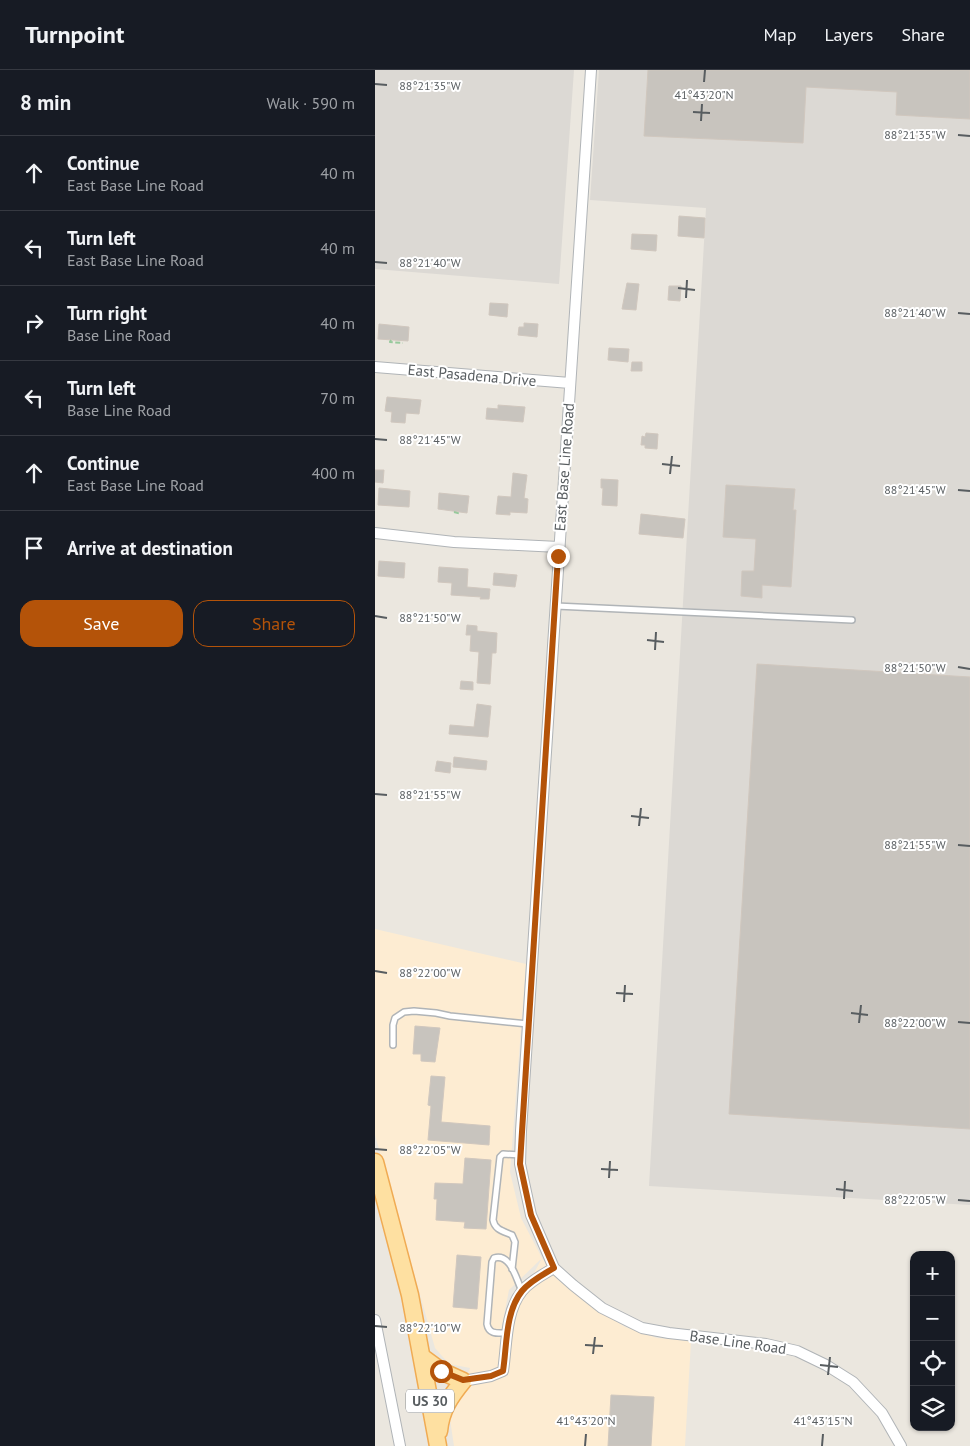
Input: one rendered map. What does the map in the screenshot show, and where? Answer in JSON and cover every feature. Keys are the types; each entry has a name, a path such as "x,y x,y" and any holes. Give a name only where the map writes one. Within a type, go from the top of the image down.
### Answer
{"main road":[{"name":"US 30","path":"375,1162 410,1295 438,1444"},
{"path":"422,1357 441,1371 463,1380 450,1398 441,1416 438,1444"}],"street":[{"name":"East Base Line Road","path":"520,1160 591,70"},
{"name":"East Pasadena Drive","path":"375,367 570,383"},
{"path":"375,533 459,542 559,547"},
{"name":"Base Line Road","path":"520,1160 531,1215 554,1268 602,1308 642,1328 669,1333 766,1344 797,1351 826,1365 853,1382 881,1413 901,1446"},
{"path":"463,1380 491,1376 503,1371 508,1333 515,1306 522,1291 554,1268"},
{"path":"375,1320 400,1446"}],"lane":[{"path":"556,606 853,620"},
{"path":"393,1045 395,1018 404,1012 429,1012 529,1024"},
{"path":"512,1269 515,1242 512,1235 497,1229 493,1220 500,1157 503,1154 520,1160"},
{"path":"508,1333 493,1332 489,1330 487,1324 492,1260 496,1257 505,1258 522,1291"}],"path":[{"path":"391,340 390,342 403,343"},
{"path":"454,512 461,514"}],"shaded area":[{"path":"375,70 574,70 559,284 375,269"},
{"path":"599,70 970,70 970,1205 649,1186 706,208 590,200"},
{"path":"375,929 526,964 510,1172 521,1218 542,1258 557,1279 599,1311 625,1327 657,1338 691,1341 685,1446 454,1446 449,1413 458,1398 470,1368 449,1364 435,1348 375,1135","holes":["541,1260 500,1336 509,1290"]}],"building":[{"path":"648,70 970,70 970,119 896,115 897,92 806,87 803,143 644,136"},
{"path":"679,216 705,218 704,238 678,236"},
{"path":"632,234 657,235 656,251 631,249"},
{"path":"627,283 639,284 636,310 622,309"},
{"path":"669,286 681,286 680,301 668,300"},
{"path":"490,303 508,304 507,317 489,315"},
{"path":"524,323 538,324 537,337 518,335 519,327 524,327"},
{"path":"379,324 409,327 408,341 378,339"},
{"path":"609,348 629,349 628,362 608,360"},
{"path":"632,362 642,362 642,371 631,371"},
{"path":"387,397 421,400 419,414 406,413 405,423 391,422 392,412 385,411"},
{"path":"498,405 525,407 523,422 486,419 487,408 498,409"},
{"path":"646,433 658,434 657,449 645,448 645,445 641,445 642,436 645,437"},
{"path":"375,470 384,470 383,483 375,482"},
{"path":"513,473 527,475 524,498 528,499 527,513 510,512 510,515 496,514 498,496 511,497"},
{"path":"601,479 618,480 617,506 602,505 603,488 601,488"},
{"path":"726,485 795,489 793,510 796,510 791,587 762,585 762,598 741,596 742,571 754,571 756,539 723,537"},
{"path":"379,488 410,491 409,507 378,505"},
{"path":"439,493 469,496 467,513 438,509"},
{"path":"641,514 685,519 683,538 639,534"},
{"path":"379,561 405,563 404,578 378,576"},
{"path":"439,567 468,569 467,587 490,589 489,599 451,595 452,583 438,582"},
{"path":"494,573 517,575 515,587 493,585"},
{"path":"467,625 477,626 477,631 497,633 496,653 492,653 490,684 477,683 479,652 470,651 471,635 466,635"},
{"path":"757,664 970,677 970,1129 729,1114"},
{"path":"461,681 473,682 473,690 460,689"},
{"path":"477,704 491,706 488,737 449,734 450,725 474,727"},
{"path":"454,757 487,761 486,770 453,767"},
{"path":"437,761 451,763 450,773 435,771"},
{"path":"415,1026 440,1028 435,1062 421,1061 421,1054 413,1054"},
{"path":"431,1076 445,1077 441,1122 490,1126 489,1145 428,1140 431,1106 428,1105"},
{"path":"465,1158 491,1160 486,1229 464,1228 465,1222 436,1220 437,1199 434,1199 435,1183 463,1184"},
{"path":"457,1255 481,1257 477,1309 453,1307"},
{"path":"611,1395 654,1397 651,1446 608,1446"}],"route":[{"path":"441,1371 463,1380 491,1376 503,1371 508,1325 522,1291 554,1268 531,1215 520,1164 558,556"}]}
